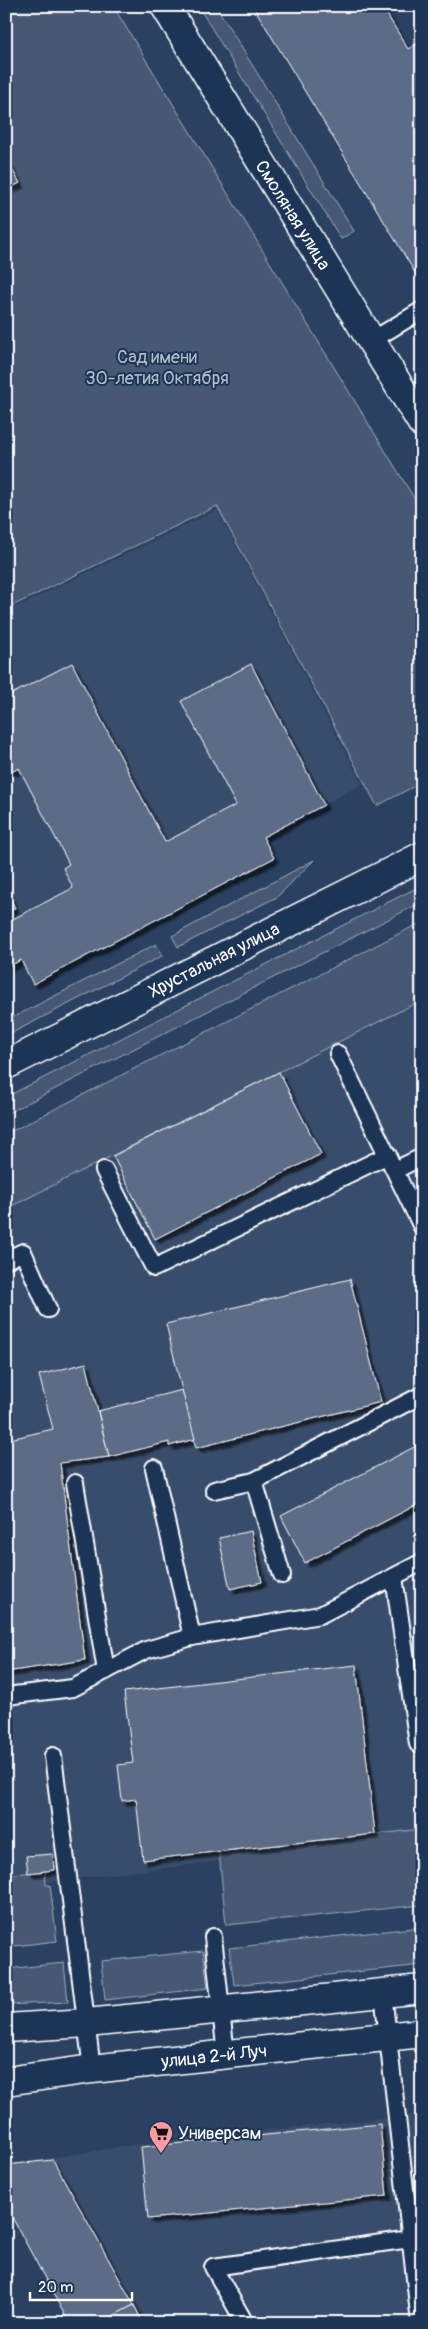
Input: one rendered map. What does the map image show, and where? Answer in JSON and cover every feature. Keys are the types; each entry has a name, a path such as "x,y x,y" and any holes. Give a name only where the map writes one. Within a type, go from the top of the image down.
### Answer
{"street":[{"name":"Смоляная улица","path":"165,6 422,424"},
{"name":"Хрустальная улица","path":"6,1065 422,856"},
{"path":"6,2028 87,2023 422,1989"},
{"name":"улица 2-й Луч","path":"6,2081 92,2069 422,2033"}],"lane":[{"path":"371,342 422,310"},
{"path":"338,1054 422,1227"},
{"path":"104,1170 154,1268 392,1162 422,1156"},
{"path":"6,1260 23,1252 48,1309"},
{"path":"214,1490 254,1481 422,1396"},
{"path":"154,1468 192,1637"},
{"path":"254,1481 282,1575"},
{"path":"75,1483 106,1671"},
{"path":"6,1696 73,1688 146,1650 192,1637 320,1615 422,1562"},
{"path":"394,1577 418,1744"},
{"path":"53,1756 92,2069"},
{"path":"213,1937 226,2054"},
{"path":"383,1993 420,2323"},
{"path":"245,2323 213,2267 410,2239"}],"shaded area":[{"path":"217,510 362,784 264,837 274,858 33,984 21,960 6,968 6,612"},
{"path":"422,995 422,1837 6,1887 6,1204"},
{"path":"422,2114 422,2323 70,2323 6,2206 6,2165 132,2145"}],"green space":[{"name":"Сад имени 30-летия Октября","path":"6,6 113,6 422,511 422,782 377,806 217,506 6,609"},
{"path":"198,6 216,6 354,231 341,239"},
{"path":"314,860 277,897 178,947 172,936"},
{"path":"422,885 422,902 6,1114 6,1097"},
{"path":"422,922 422,1000 6,1209 6,1134"},
{"path":"156,944 162,956 6,1036 6,1021"},
{"path":"422,1829 422,1905 226,1925 219,1852"},
{"path":"45,1871 46,1885 50,1885 57,1941 6,1947 6,1875"},
{"path":"422,1927 422,1965 234,1985 229,1948"},
{"path":"203,1951 208,1988 105,2000 101,1961"},
{"path":"64,1963 68,2002 6,2005 6,1969"}],"building":[{"path":"253,6 382,6 408,49 422,41 422,284"},
{"path":"6,159 20,183 6,190"},
{"path":"72,663 165,842 236,805 181,701 251,664 324,805 263,837 274,858 33,984 21,960 6,968 6,917 9,921 73,888 63,868 69,864 19,768 11,772 6,763 6,697"},
{"path":"6,891 15,908 6,913"},
{"path":"279,1072 321,1154 155,1239 113,1156"},
{"path":"350,1279 381,1402 196,1448 166,1324"},
{"path":"86,1363 109,1457 60,1463 85,1660 6,1672 6,1440 53,1429 39,1375"},
{"path":"182,1390 195,1439 169,1446 169,1442 109,1457 98,1411"},
{"path":"422,1443 422,1502 305,1563 281,1516"},
{"path":"251,1531 262,1582 230,1589 219,1538"},
{"path":"356,1665 375,1834 143,1860 136,1799 122,1801 118,1765 133,1763 124,1692"},
{"path":"53,1854 54,1870 28,1873 26,1856"},
{"path":"380,2124 387,2196 148,2219 141,2147"},
{"path":"53,2160 134,2305 99,2323 69,2323 6,2206 6,2165"},
{"path":"134,2305 143,2323 99,2323"}],"place":[{"name":"Универсам","path":"161,2154"}]}
